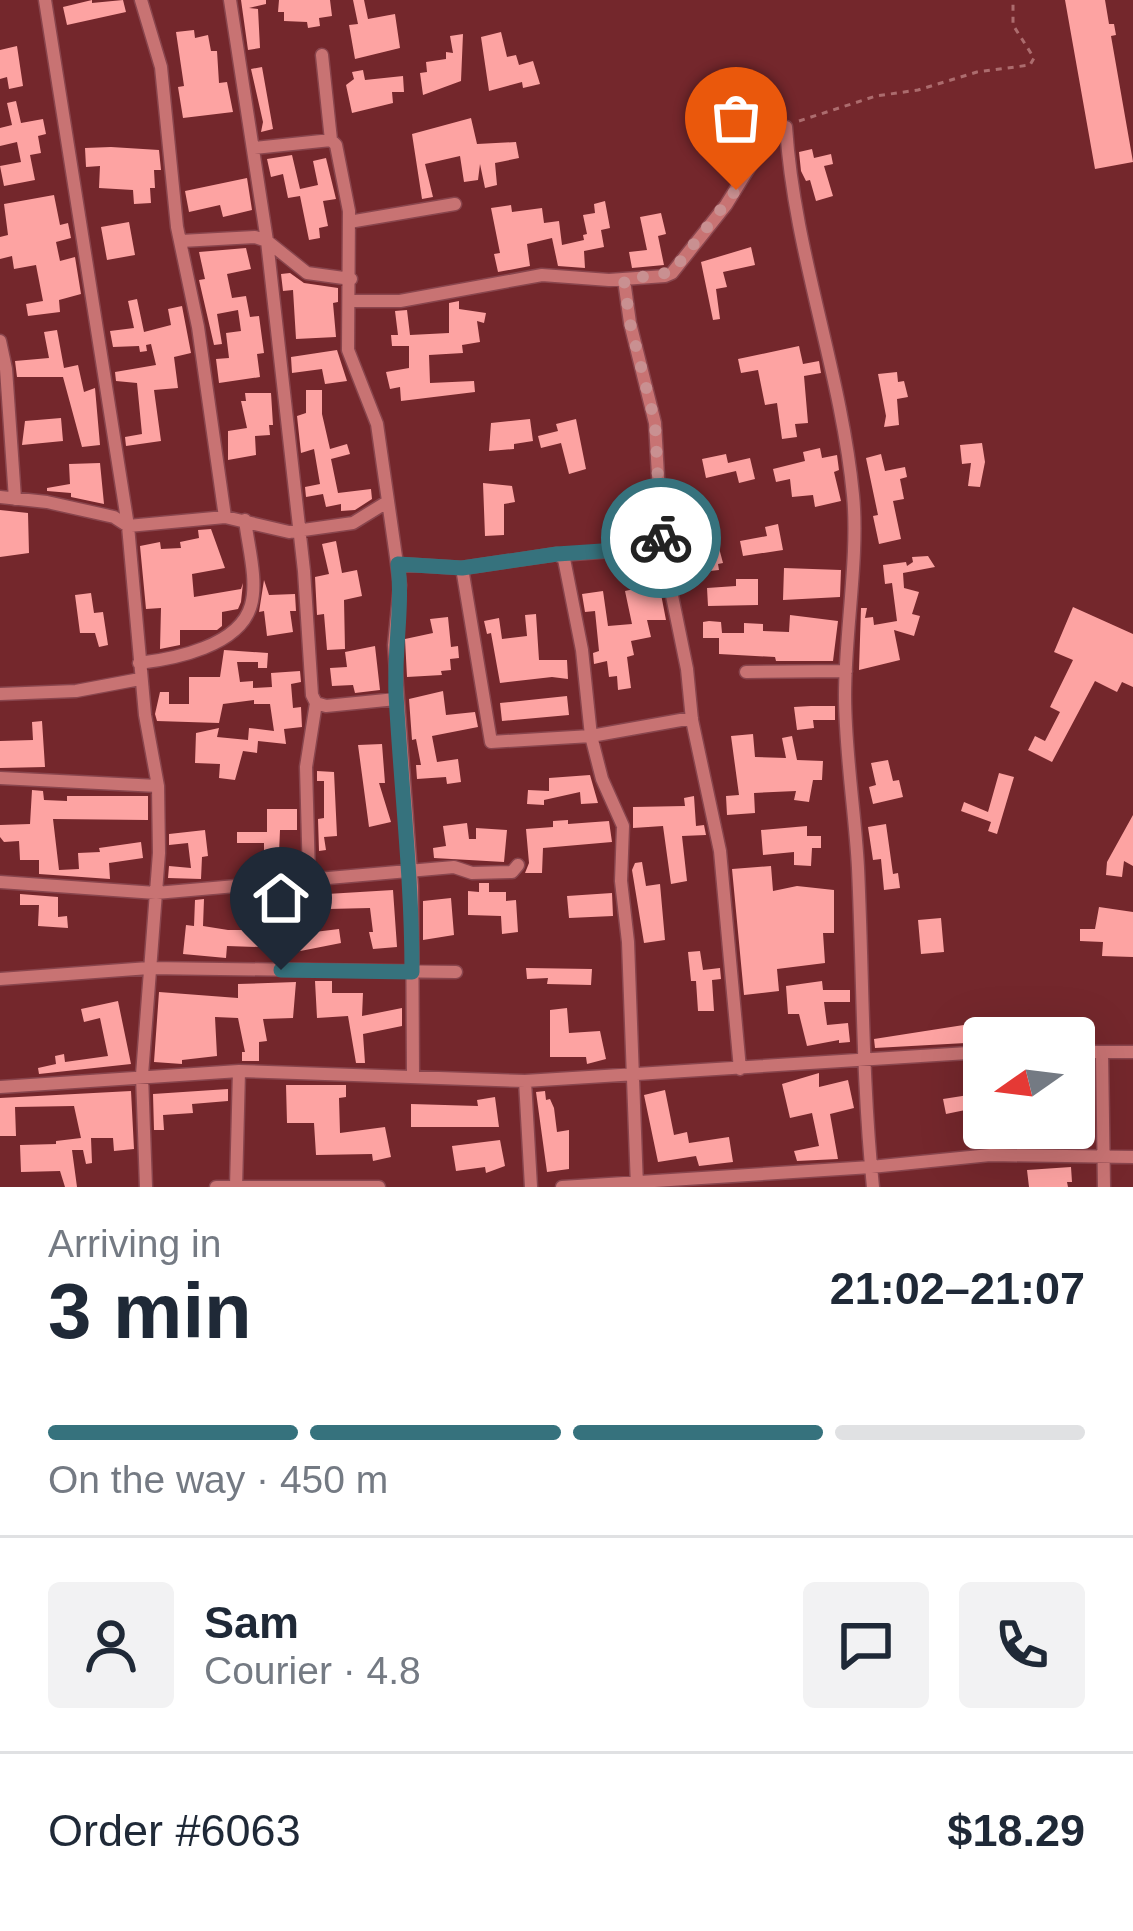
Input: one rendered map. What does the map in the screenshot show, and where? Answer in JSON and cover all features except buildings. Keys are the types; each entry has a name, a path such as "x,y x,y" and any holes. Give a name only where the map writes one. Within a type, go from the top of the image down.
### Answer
{"street":[{"path":"45,0 128,526 140,679 158,787 156,892 142,1075 146,1187"},
{"path":"141,0 161,67 171,183 225,517"},
{"path":"230,0 267,241 316,703 306,767 309,877"},
{"path":"322,55 331,140 349,222 348,350 371,403 398,564 397,699 411,873 413,1075"},
{"path":"349,301 400,301 542,275 624,280 672,272 726,205 768,137 786,127 808,271 854,496 846,671 858,868 860,1000 867,1056 866,1136 873,1187"},
{"path":"254,148 331,140"},
{"path":"349,222 455,204"},
{"path":"181,241 255,237 307,273 351,279"},
{"path":"624,280 655,423 662,547 721,850 740,1069"},
{"path":"0,341 6,369 8,498 114,517 128,526 225,517 299,532 353,524 388,502"},
{"path":"139,663 190,655 236,628 245,617 253,589 245,520"},
{"path":"398,564 462,568 662,547"},
{"path":"561,555 582,650 591,736 602,779 622,826 637,1185"},
{"path":"462,568 491,742 591,736 692,718"},
{"path":"746,672 846,671"},
{"path":"0,694 76,692 140,679"},
{"path":"316,703 397,699"},
{"path":"0,778 158,787"},
{"path":"0,881 156,892 454,867 472,873 512,872 518,865"},
{"path":"0,979 149,968 456,972"},
{"path":"1095,1052 1133,1052"},
{"path":"1102,1052 1104,1187"},
{"path":"0,1087 239,1071 525,1081 963,1053"},
{"path":"236,1186 239,1071"},
{"path":"525,1081 531,1187"},
{"path":"562,1187 990,1155 1133,1157"},
{"path":"216,1187 380,1187"}],"path":[{"path":"786,127 876,96 1030,64 1034,58 1013,25 1013,0"}],"way so far":[{"path":"661,538 655,423 624,280 672,272 736,190"}],"route":[{"path":"281,970 412,972 412,886 394,645 398,564 462,568 506,564 557,554 662,547 661,538"}]}
